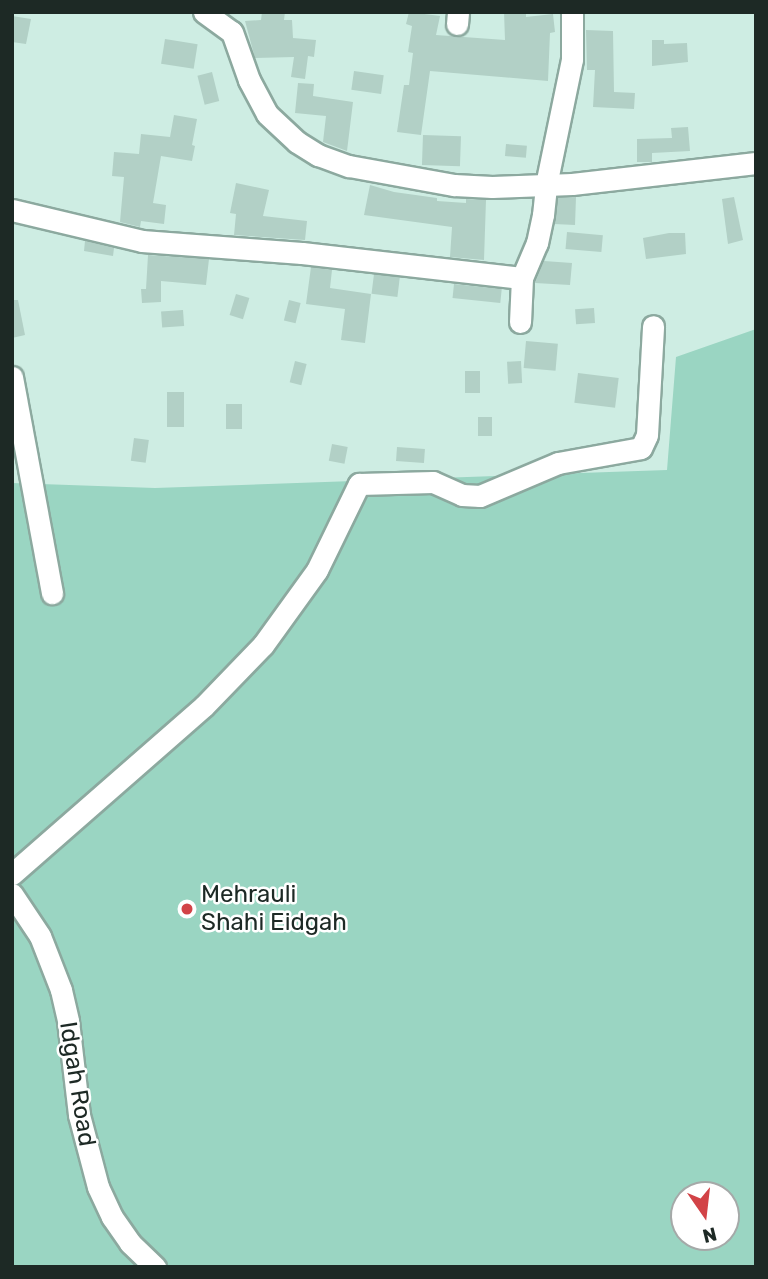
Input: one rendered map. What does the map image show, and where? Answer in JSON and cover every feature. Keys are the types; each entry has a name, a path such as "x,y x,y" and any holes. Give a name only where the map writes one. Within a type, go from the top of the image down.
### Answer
{"street":[{"path":"204,12 232,32 256,98 267,114 297,142 318,155 349,166 454,185 545,185 756,163"},
{"path":"520,322 522,278 537,243 545,185 572,59 572,12"},
{"path":"12,210 142,241 302,253 522,278"},
{"path":"12,874 204,706 262,645 317,570 359,484 433,482 462,495 480,496 558,463 641,448 647,435 653,326"},
{"path":"12,377 52,593"},
{"name":"Idgah Road","path":"12,894 40,936 61,990 68,1021 79,1115 98,1187 112,1217 130,1243 155,1267"}],"green space":[{"path":"756,329 756,1267 12,1267 12,483 155,488 667,470 676,357"}],"building":[{"path":"262,12 285,12 284,20 292,20 293,38 316,40 314,57 308,56 305,79 291,77 294,57 255,58 245,21 261,20"},
{"path":"409,12 440,16 436,35 505,40 504,12 526,12 526,17 553,14 555,32 550,33 548,81 430,71 421,135 397,132 404,85 409,85 413,53 408,52 412,26 406,24"},
{"path":"12,16 31,19 26,44 12,42"},
{"path":"586,30 613,31 614,92 635,93 634,109 593,107 595,70 587,70"},
{"path":"165,39 198,44 194,69 161,64"},
{"path":"652,40 664,40 664,44 687,43 688,62 652,66"},
{"path":"354,71 384,75 381,94 351,90"},
{"path":"212,72 219,101 205,105 197,76"},
{"path":"298,83 314,84 313,96 353,102 347,151 323,142 326,116 295,113"},
{"path":"174,115 197,119 192,145 195,146 192,161 161,156 153,203 166,205 164,224 141,221 140,227 120,222 124,177 112,176 114,152 139,154 141,134 170,137"},
{"path":"688,127 690,151 652,153 652,162 637,162 637,139 672,138 671,128"},
{"path":"423,135 461,136 460,166 422,165"},
{"path":"506,144 527,146 526,158 505,156"},
{"path":"236,183 269,190 263,216 307,221 305,240 234,235 236,214 230,213"},
{"path":"370,185 394,192 437,198 437,201 466,203 466,199 486,200 484,260 450,257 452,227 364,215"},
{"path":"576,197 575,225 554,224 558,198"},
{"path":"734,197 743,240 728,244 722,199"},
{"path":"567,232 603,235 601,252 566,249"},
{"path":"685,233 686,254 646,259 643,238"},
{"path":"85,241 114,248 113,256 84,251"},
{"path":"148,255 209,259 206,285 161,281 161,302 142,303 141,289 146,289"},
{"path":"544,261 572,263 570,285 535,283"},
{"path":"311,267 332,270 330,288 371,294 365,343 341,340 345,309 306,304"},
{"path":"374,274 400,277 397,297 372,294"},
{"path":"454,284 502,289 500,303 453,298"},
{"path":"236,294 249,298 243,319 230,315"},
{"path":"12,300 18,300 25,335 12,338"},
{"path":"289,300 301,303 296,323 284,320"},
{"path":"594,308 595,323 576,324 575,309"},
{"path":"183,310 184,326 162,327 161,312"},
{"path":"526,341 558,344 556,371 524,368"},
{"path":"295,361 307,364 301,385 290,382"},
{"path":"521,361 522,383 508,384 507,362"},
{"path":"465,371 480,371 480,393 465,393"},
{"path":"578,373 619,378 615,408 574,403"},
{"path":"167,392 184,392 184,427 167,427"},
{"path":"226,404 242,404 242,429 226,429"},
{"path":"478,417 492,417 492,436 478,436"},
{"path":"134,438 149,440 146,463 131,461"},
{"path":"332,444 348,447 344,464 329,461"},
{"path":"397,447 425,449 424,463 396,461"}],"place":[{"name":"Mehrauli Shahi Eidgah","path":"187,909"}]}
